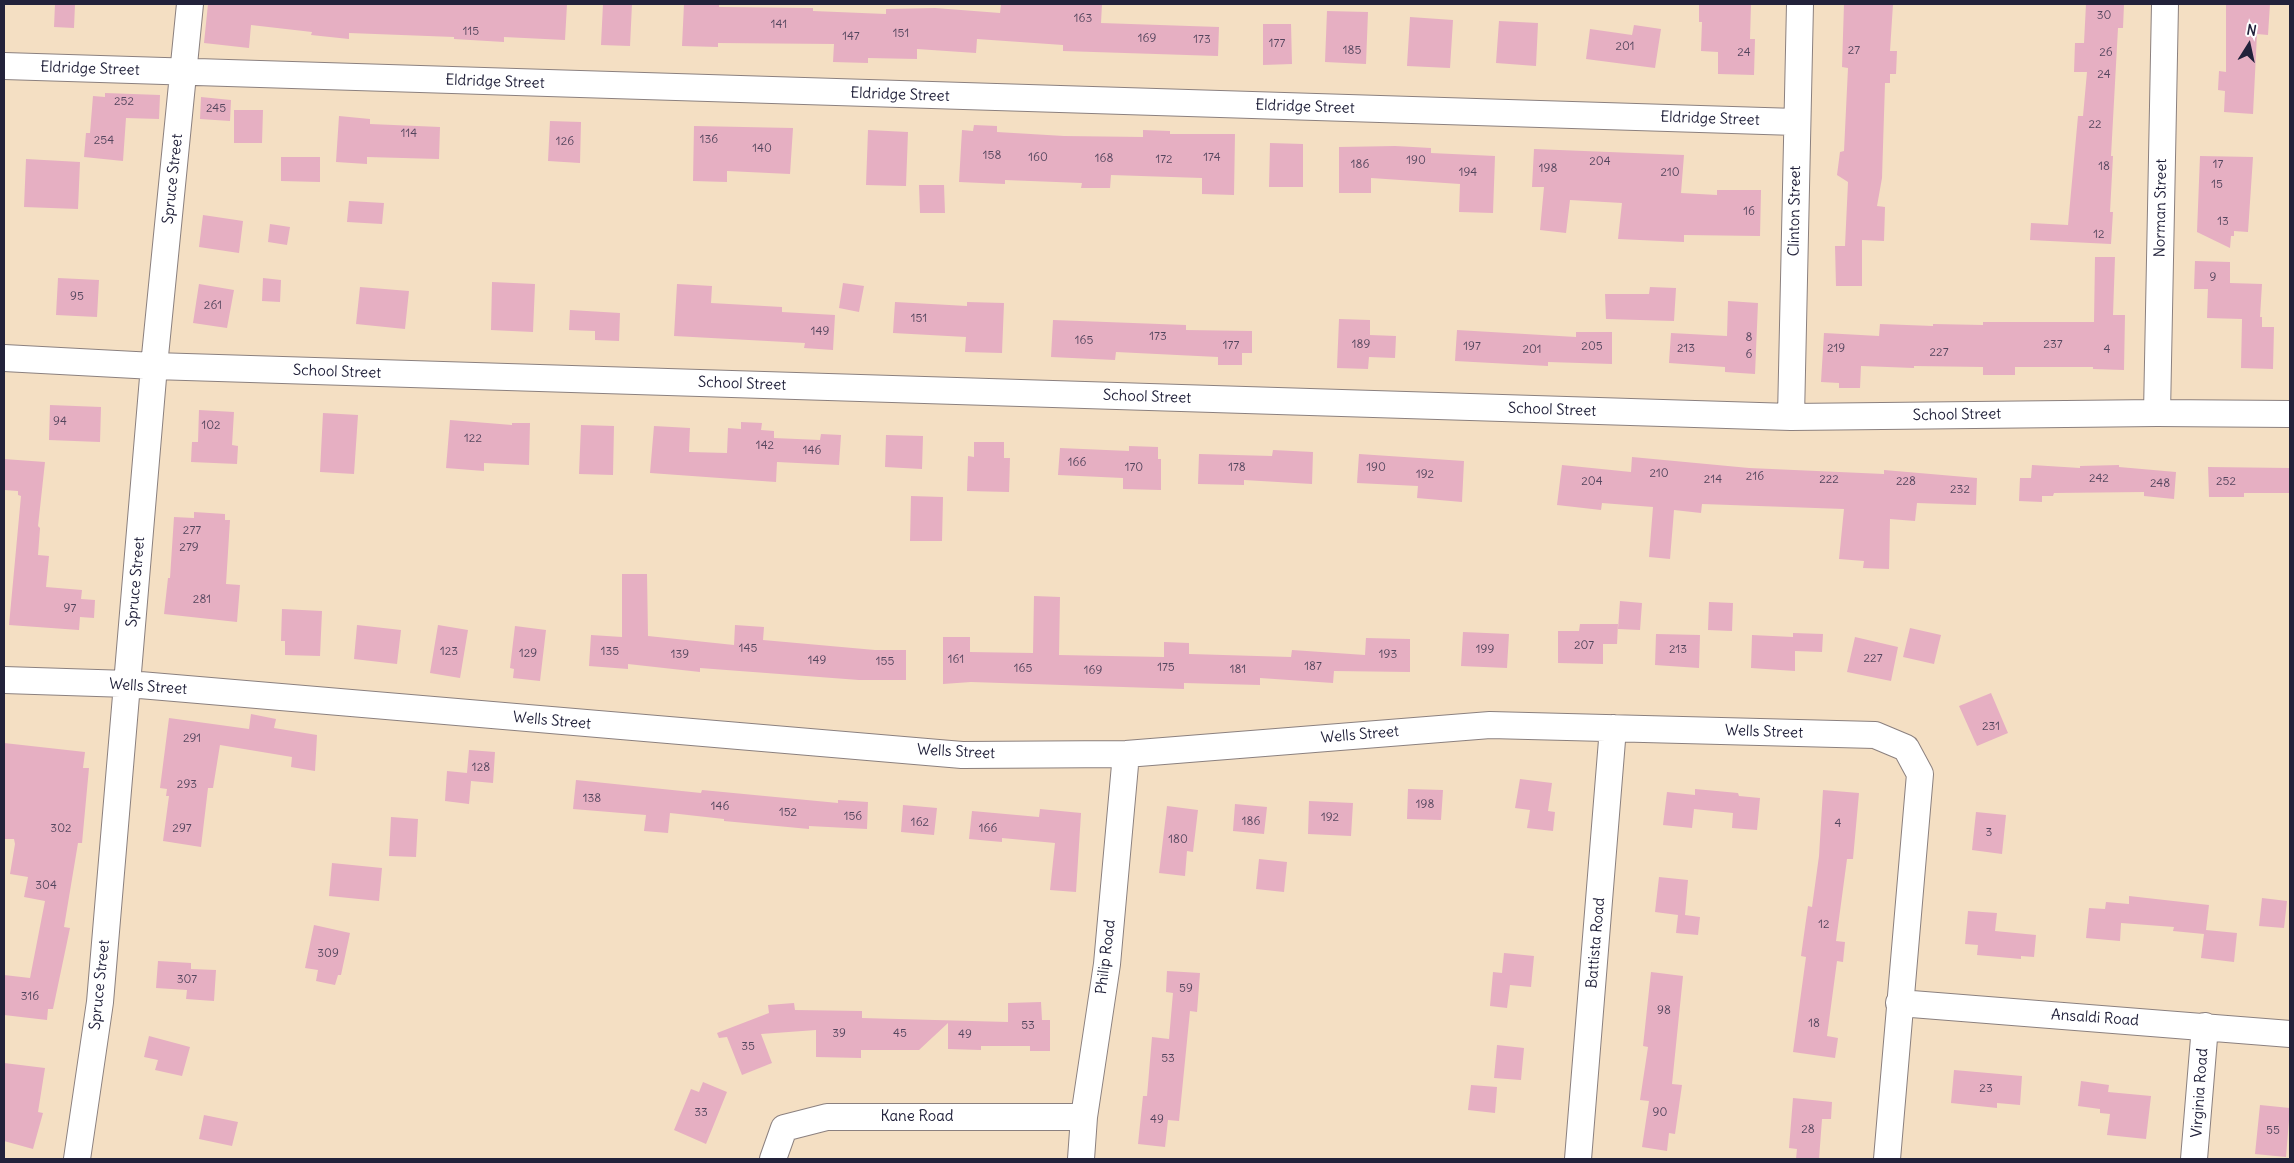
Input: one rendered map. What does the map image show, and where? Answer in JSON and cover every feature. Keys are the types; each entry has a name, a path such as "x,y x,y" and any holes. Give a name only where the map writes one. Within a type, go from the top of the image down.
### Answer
{"street":[{"name":"Spruce Street","path":"77,1159 100,1002 154,366 190,4"},
{"name":"Clinton Street","path":"1791,417 1800,4"},
{"name":"Norman Street","path":"2157,413 2165,4"},
{"name":"Eldridge Street","path":"4,66 1796,122"},
{"name":"School Street","path":"4,358 154,366 1791,417 2157,413 2290,414"},
{"name":"Wells Street","path":"4,680 128,684 962,755 1126,754 1490,725 1875,735 1906,748 1920,774 1899,1002"},
{"name":"Battista Road","path":"1578,1159 1613,728"},
{"name":"Philip Road","path":"1081,1159 1084,1117 1107,964 1126,754"},
{"name":"Ansaldi Road","path":"1899,1002 2290,1034"},
{"path":"1888,1159 1899,1002"},
{"name":"Virginia Road","path":"2194,1159 2205,1026"},
{"name":"Kane Road","path":"773,1159 784,1128 827,1117 1084,1117"}],"building":[{"path":"55,4 75,4 74,28 54,27"},
{"path":"208,4 567,4 565,40 504,37 504,42 454,39 454,37 349,33 349,39 311,35 312,32 251,25 249,48 204,43"},
{"path":"603,4 632,4 630,46 601,45"},
{"path":"684,4 719,4 719,7 813,8 813,11 886,14 886,9 935,8 1000,13 1001,4 1102,4 1101,23 1219,27 1218,56 1063,51 1063,45 977,39 976,53 917,49 917,59 868,58 868,63 833,62 834,44 718,43 718,47 682,46"},
{"path":"1699,4 1751,4 1750,39 1755,39 1754,75 1718,74 1718,52 1701,51 1702,22 1699,22"},
{"path":"1844,4 1893,4 1890,51 1897,51 1896,74 1890,74 1890,83 1885,83 1882,178 1877,206 1885,207 1884,241 1862,240 1862,286 1836,286 1835,246 1845,246 1848,182 1837,175 1840,152 1844,151 1848,68 1842,67"},
{"path":"2086,4 2124,4 2123,28 2118,28 2111,156 2113,156 2110,212 2113,212 2111,244 2030,240 2031,223 2068,225 2078,116 2083,116 2087,72 2074,72 2075,43 2084,43"},
{"path":"2226,4 2270,4 2268,35 2257,34 2253,114 2224,112 2225,91 2218,90 2219,71 2226,72"},
{"path":"1327,11 1368,12 1366,64 1325,62"},
{"path":"1410,17 1453,20 1450,68 1407,66"},
{"path":"1499,21 1538,23 1536,66 1496,63"},
{"path":"1263,24 1291,24 1292,64 1263,65"},
{"path":"1634,25 1661,29 1655,68 1586,59 1590,29 1632,35"},
{"path":"105,93 160,95 159,119 126,118 123,161 84,157 86,133 90,133 93,96 105,97"},
{"path":"201,97 231,100 230,121 200,119"},
{"path":"234,110 263,110 262,143 234,143"},
{"path":"339,116 370,119 370,124 440,127 439,159 367,157 367,164 336,162"},
{"path":"550,121 581,122 580,163 548,161"},
{"path":"974,125 997,126 997,132 1064,136 1143,137 1143,130 1170,131 1170,134 1235,134 1234,195 1202,194 1202,178 1111,175 1110,188 1081,188 1082,183 1005,180 1005,184 959,182 962,130 973,131"},
{"path":"694,126 793,128 790,174 727,171 727,182 693,181"},
{"path":"868,130 908,132 906,186 866,185"},
{"path":"1270,143 1303,144 1303,187 1269,187"},
{"path":"1395,146 1431,148 1431,153 1495,156 1493,213 1459,212 1460,184 1371,178 1371,193 1339,193 1339,147"},
{"path":"1534,149 1684,155 1681,193 1717,195 1717,190 1761,190 1760,236 1684,235 1684,242 1618,239 1622,203 1570,200 1566,233 1540,230 1544,187 1532,187"},
{"path":"2200,156 2253,157 2248,232 2234,231 2234,236 2231,236 2230,248 2197,232"},
{"path":"281,157 320,157 320,182 281,181"},
{"path":"26,159 80,162 78,209 24,207"},
{"path":"919,185 944,185 945,213 920,213"},
{"path":"349,201 384,203 382,224 347,222"},
{"path":"203,215 243,221 239,253 199,247"},
{"path":"270,224 290,227 287,245 268,242"},
{"path":"2095,257 2115,257 2113,315 2125,315 2124,370 2093,369 2093,367 2015,367 2015,375 1983,375 1983,367 1914,366 1914,368 1861,366 1860,388 1839,388 1839,383 1821,382 1824,333 1879,336 1880,324 1933,326 1933,324 1983,325 1983,322 2094,322"},
{"path":"2195,261 2230,262 2230,283 2262,284 2260,317 2262,317 2262,327 2274,327 2273,369 2241,368 2242,319 2207,318 2208,289 2194,289"},
{"path":"58,278 99,280 97,317 56,315"},
{"path":"263,278 281,280 280,302 262,301"},
{"path":"492,282 535,284 533,332 491,330"},
{"path":"843,283 864,286 859,312 839,308"},
{"path":"199,284 234,290 227,328 193,323"},
{"path":"677,284 712,286 711,303 782,307 782,312 835,315 833,350 804,348 805,343 674,336"},
{"path":"360,287 409,291 405,329 356,324"},
{"path":"1650,287 1676,288 1674,321 1606,319 1605,294 1649,294"},
{"path":"1728,301 1758,303 1755,374 1725,372 1725,367 1669,363 1671,333 1727,336"},
{"path":"895,302 967,306 967,302 1004,303 1002,353 965,352 966,337 893,333"},
{"path":"570,310 620,313 619,341 595,340 595,331 569,330"},
{"path":"1339,319 1370,320 1370,335 1396,336 1395,358 1369,357 1368,369 1337,368"},
{"path":"1053,320 1186,325 1186,330 1252,331 1252,353 1242,353 1242,365 1218,365 1218,357 1116,352 1115,360 1051,357"},
{"path":"1457,330 1576,337 1576,332 1612,332 1612,364 1548,362 1548,366 1455,361"},
{"path":"50,405 101,407 100,442 49,440"},
{"path":"199,410 234,412 232,445 238,446 237,464 191,462 192,442 198,442"},
{"path":"323,413 358,415 354,474 320,472"},
{"path":"450,420 512,425 512,423 530,423 529,465 484,463 484,471 446,468"},
{"path":"741,422 762,423 761,430 774,431 774,438 820,440 821,434 841,435 839,465 777,462 776,482 650,473 654,426 690,428 689,452 727,453 728,428 741,429"},
{"path":"581,425 614,426 613,475 579,474"},
{"path":"886,435 923,436 922,469 885,467"},
{"path":"974,442 1004,442 1004,458 1010,458 1009,492 967,491 968,456 974,457"},
{"path":"1129,446 1158,447 1158,459 1161,459 1161,490 1123,489 1123,478 1058,475 1060,448 1129,451"},
{"path":"1273,450 1313,452 1312,484 1244,480 1244,485 1198,484 1199,454 1272,456"},
{"path":"1359,454 1464,461 1462,502 1417,498 1418,486 1357,483"},
{"path":"1632,457 1749,468 1884,474 1884,470 1977,478 1976,505 1917,503 1915,521 1890,519 1889,569 1863,568 1864,561 1839,559 1844,509 1702,504 1701,513 1674,510 1670,559 1649,557 1653,507 1602,503 1601,510 1557,505 1562,465 1631,472"},
{"path":"4,459 45,462 38,526 40,528 38,555 49,556 46,587 82,590 81,599 95,600 94,618 80,617 79,630 9,625 21,496 18,495 18,491 4,490"},
{"path":"2032,465 2080,468 2080,466 2119,465 2119,467 2176,472 2174,499 2144,496 2144,492 2054,493 2053,496 2042,496 2042,502 2019,501 2020,478 2031,478"},
{"path":"2208,467 2290,468 2290,493 2244,493 2244,497 2209,497"},
{"path":"911,496 943,497 942,541 910,541"},
{"path":"194,512 225,514 225,520 230,520 226,584 240,585 237,622 164,614 168,578 170,578 174,517 194,518"},
{"path":"622,574 647,574 648,636 734,645 735,625 764,627 763,640 875,650 906,650 906,680 859,680 700,668 700,672 628,664 628,669 589,666 591,635 622,637"},
{"path":"1034,596 1060,597 1059,655 1164,657 1164,642 1189,643 1189,654 1291,657 1292,650 1365,655 1366,638 1410,639 1410,672 1334,671 1333,683 1260,678 1260,685 1184,683 1184,689 971,682 943,684 943,637 970,637 970,652 1033,653"},
{"path":"1620,601 1642,603 1640,630 1618,629"},
{"path":"1709,602 1733,603 1732,631 1708,630"},
{"path":"282,609 322,611 320,656 285,655 285,641 281,641"},
{"path":"1580,624 1618,624 1617,644 1603,644 1603,664 1558,663 1558,631 1579,631"},
{"path":"357,625 401,630 397,664 354,659"},
{"path":"438,625 468,630 460,678 430,673"},
{"path":"515,626 546,630 540,681 513,678 514,669 510,668"},
{"path":"1910,628 1941,635 1934,664 1903,657"},
{"path":"1463,632 1509,634 1507,668 1461,666"},
{"path":"1793,633 1823,634 1822,652 1795,651 1795,671 1751,668 1752,635 1793,637"},
{"path":"1656,634 1700,635 1699,668 1655,665"},
{"path":"1855,637 1898,647 1891,681 1847,672"},
{"path":"1991,693 2008,733 1977,746 1959,706"},
{"path":"251,714 276,719 274,728 317,735 315,771 291,767 292,757 220,745 213,788 208,788 201,847 163,841 169,796 166,796 167,789 160,788 169,718 249,729"},
{"path":"4,743 85,752 83,768 89,768 82,843 78,843 64,927 70,928 53,1009 48,1009 47,1020 4,1015 4,975 30,978 45,901 24,897 28,877 10,874 15,844 14,839 4,839"},
{"path":"469,750 495,752 493,783 471,781 469,804 445,801 447,771 467,773"},
{"path":"1520,779 1552,783 1548,811 1555,812 1553,831 1527,828 1530,810 1515,808"},
{"path":"576,780 701,793 702,790 838,803 838,800 868,802 867,829 809,826 809,829 724,821 724,819 670,813 668,833 644,831 646,815 573,809"},
{"path":"1408,789 1443,790 1441,820 1407,819"},
{"path":"1695,789 1738,793 1739,796 1760,798 1757,830 1732,828 1733,813 1694,809 1692,828 1663,825 1667,792 1695,795"},
{"path":"1823,790 1859,793 1853,859 1847,859 1836,941 1845,942 1843,962 1837,961 1827,1036 1838,1038 1835,1058 1793,1052 1806,957 1801,956 1808,906 1812,907 1819,856"},
{"path":"1309,801 1353,803 1351,836 1308,834"},
{"path":"1235,804 1267,807 1264,834 1233,831"},
{"path":"903,805 937,808 934,835 901,832"},
{"path":"1167,806 1198,810 1193,852 1187,851 1185,876 1159,873"},
{"path":"1040,809 1081,813 1076,892 1050,890 1055,843 1002,838 1002,842 969,839 972,811 1039,817"},
{"path":"1976,812 2006,815 2002,854 1972,850"},
{"path":"391,817 418,819 416,857 389,856"},
{"path":"1259,859 1287,862 1284,892 1256,889"},
{"path":"332,863 382,868 379,901 329,896"},
{"path":"1659,877 1688,880 1685,915 1700,917 1698,935 1676,933 1678,915 1655,912"},
{"path":"2129,896 2209,905 2206,930 2237,933 2234,962 2201,958 2204,934 2173,931 2174,927 2121,923 2120,941 2086,938 2089,908 2105,909 2106,902 2129,904"},
{"path":"2262,898 2287,901 2284,928 2259,926"},
{"path":"1968,911 1997,913 1995,931 2036,935 2034,957 2021,956 2021,959 1977,955 1978,945 1965,944"},
{"path":"314,925 350,933 341,975 338,975 335,985 316,981 318,970 305,968"},
{"path":"1504,953 1534,956 1531,987 1510,985 1507,1008 1490,1006 1493,972 1502,973"},
{"path":"158,961 191,963 191,969 216,970 214,1001 186,999 187,990 156,988"},
{"path":"1167,971 1200,973 1197,1012 1190,1011 1179,1121 1168,1120 1165,1147 1138,1144 1143,1096 1147,1096 1152,1037 1169,1039 1173,993 1166,992"},
{"path":"1651,972 1683,976 1672,1084 1682,1085 1675,1134 1669,1133 1667,1151 1642,1147 1649,1101 1640,1100 1648,1047 1643,1046"},
{"path":"1041,1002 1042,1020 1050,1020 1050,1051 1030,1051 1030,1046 981,1046 981,1050 948,1049 948,1023 919,1050 861,1050 861,1058 816,1057 816,1030 761,1034 772,1063 742,1075 727,1037 719,1038 717,1033 769,1013 768,1005 794,1003 795,1010 862,1011 862,1018 1008,1022 1008,1003"},
{"path":"149,1036 190,1047 182,1076 155,1070 158,1060 144,1057"},
{"path":"1497,1045 1524,1048 1521,1080 1494,1078"},
{"path":"4,1063 45,1068 38,1112 43,1113 33,1149 4,1141"},
{"path":"1954,1070 2022,1076 2020,1105 1997,1103 1997,1108 1951,1103"},
{"path":"2081,1081 2109,1085 2108,1092 2151,1096 2146,1139 2107,1135 2110,1114 2100,1113 2100,1109 2078,1106"},
{"path":"703,1082 727,1092 706,1144 674,1130 691,1089 699,1092"},
{"path":"1471,1085 1497,1087 1495,1113 1468,1110"},
{"path":"1793,1098 1832,1102 1831,1119 1822,1119 1819,1159 1796,1159 1797,1149 1789,1148"},
{"path":"2260,1105 2290,1108 2286,1157 2255,1154"},
{"path":"204,1115 238,1122 232,1146 199,1139"}]}
